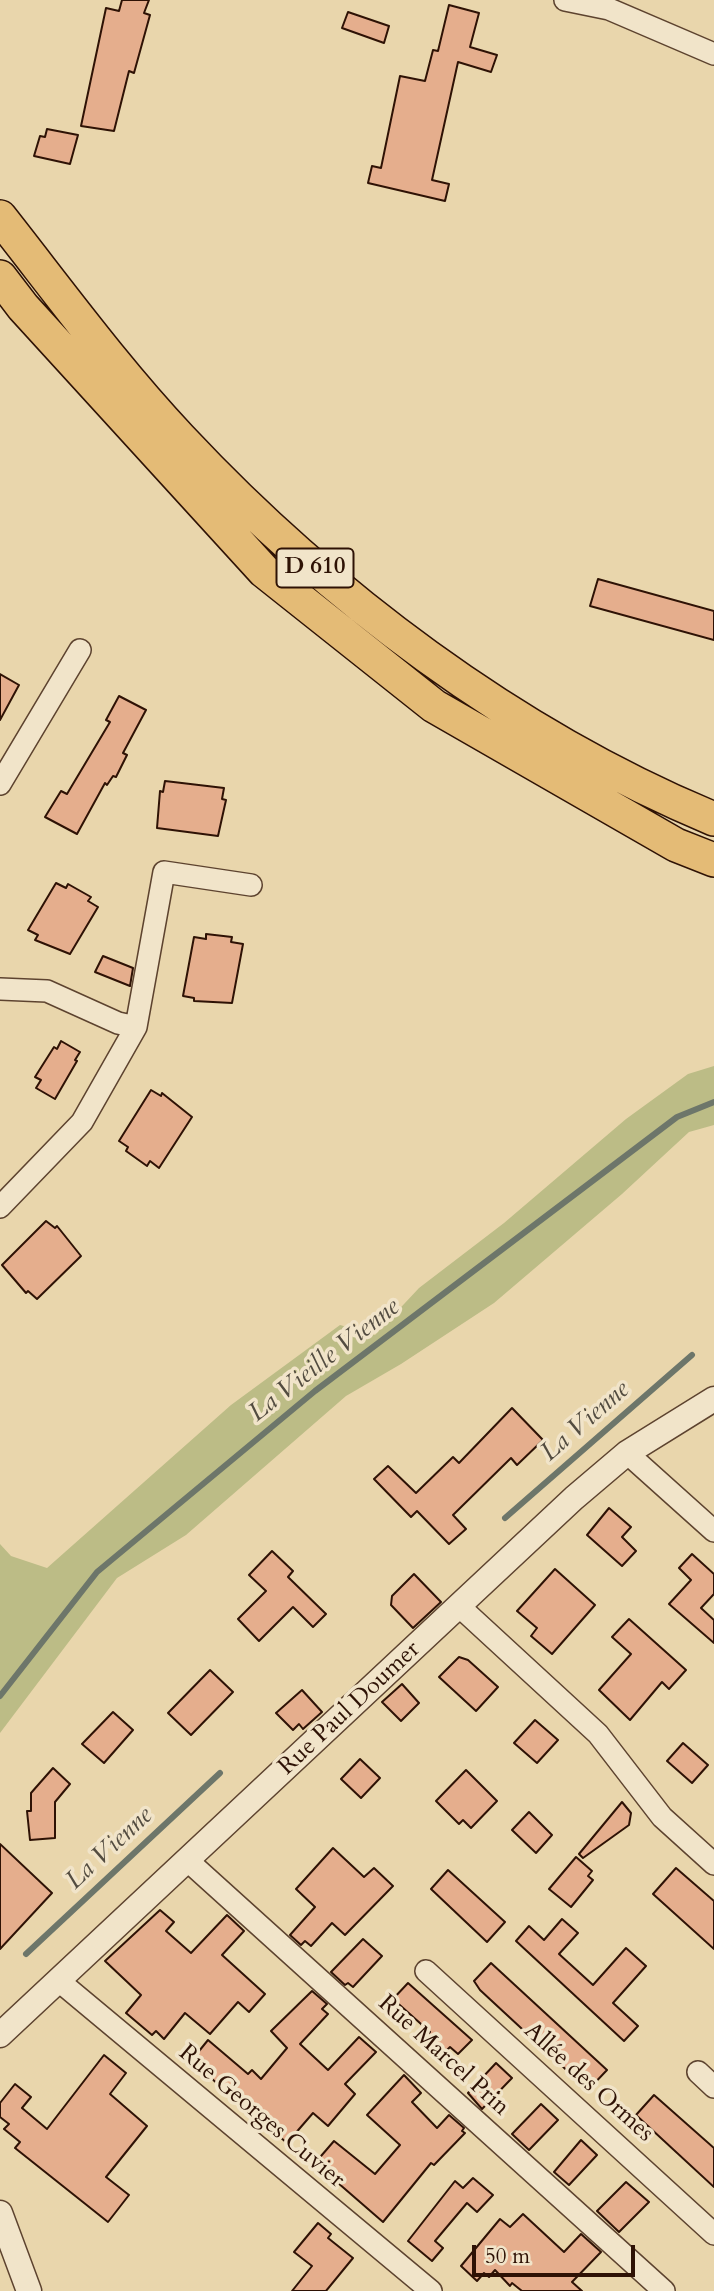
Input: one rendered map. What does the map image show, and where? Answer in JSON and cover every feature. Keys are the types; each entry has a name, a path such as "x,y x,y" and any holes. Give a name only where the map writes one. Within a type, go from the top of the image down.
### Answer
{"highway":[{"name":"D 610","path":"0,217 124,375 179,437 249,510 311,566 460,679 553,737 714,819"},
{"name":"D 610","path":"0,277 23,307 264,571 434,706 676,845 714,860"}],"street":[{"path":"565,0 609,9 714,54"},
{"path":"0,784 80,650"},
{"path":"0,1207 82,1122 136,1027 164,872 251,885"},
{"path":"0,989 47,991 118,1023 136,1027"},
{"name":"Rue Paul Doumer","path":"0,2035 60,1982 574,1498 627,1453 714,1399"},
{"path":"627,1453 714,1531"},
{"path":"460,1607 598,1734 662,1817 714,1864"},
{"name":"Rue Marcel Prin","path":"187,1860 664,2291"},
{"name":"Allée des Ormes","path":"426,1971 714,2234"},
{"name":"Rue Georges Cuvier","path":"60,1982 431,2291"},
{"path":"0,2213 29,2291"}],"green space":[{"path":"714,1066 714,1125 689,1132 622,1194 494,1303 401,1364 346,1396 186,1535 117,1578 0,1733 0,1544 11,1556 47,1568 231,1405 340,1325 375,1335 419,1288 504,1223 626,1119 688,1074"}],"building":[{"path":"122,0 149,0 144,13 150,15 134,73 129,71 114,131 81,126 106,8 119,11"},
{"path":"449,5 479,13 470,47 497,55 491,72 458,62 432,180 449,184 445,201 368,183 372,166 381,168 400,76 425,81 433,50 438,51"},
{"path":"348,12 389,26 384,43 342,28"},
{"path":"47,129 78,135 70,164 34,156 40,136 45,137"},
{"path":"598,579 714,611 714,640 590,606"},
{"path":"0,674 19,685 0,720"},
{"path":"119,696 146,710 123,753 127,755 116,777 113,776 107,785 105,783 77,834 45,817 61,791 67,794 110,722 106,720"},
{"path":"165,781 224,788 222,799 226,800 218,836 157,828 160,791 163,792"},
{"path":"56,883 66,888 68,884 91,897 88,901 98,907 70,954 35,940 38,935 28,930"},
{"path":"206,934 232,937 231,942 243,944 232,1003 194,1001 194,998 183,996 194,937 206,939"},
{"path":"103,956 133,968 130,986 95,972"},
{"path":"61,1041 80,1052 55,1099 36,1088 41,1080 35,1077 54,1047 57,1049"},
{"path":"151,1090 161,1096 162,1093 192,1117 159,1168 150,1161 147,1166 126,1151 128,1147 119,1141"},
{"path":"46,1221 55,1228 57,1226 81,1256 37,1299 28,1291 26,1293 2,1265"},
{"path":"512,1408 543,1440 517,1465 511,1458 453,1515 466,1529 449,1544 417,1511 411,1517 374,1479 388,1466 416,1493 453,1457 459,1463"},
{"path":"609,1508 631,1527 622,1537 636,1551 622,1566 587,1535"},
{"path":"272,1551 293,1571 288,1577 326,1614 313,1627 293,1607 259,1641 238,1619 266,1591 249,1575"},
{"path":"692,1554 714,1574 714,1594 701,1608 714,1620 714,1643 669,1604 691,1580 679,1568"},
{"path":"555,1569 595,1605 552,1654 531,1636 537,1628 517,1611"},
{"path":"414,1574 441,1602 413,1628 391,1605 392,1596"},
{"path":"629,1619 686,1670 669,1689 662,1682 630,1720 599,1690 631,1654 612,1637"},
{"path":"459,1657 468,1660 498,1687 476,1711 439,1677"},
{"path":"210,1670 233,1692 191,1735 168,1713"},
{"path":"402,1684 419,1703 401,1721 382,1702"},
{"path":"302,1690 322,1712 303,1729 299,1724 293,1730 276,1713"},
{"path":"113,1712 133,1730 104,1763 82,1744"},
{"path":"535,1720 558,1740 537,1763 514,1743"},
{"path":"683,1743 708,1765 692,1783 667,1761"},
{"path":"360,1759 380,1778 361,1798 341,1779"},
{"path":"53,1768 70,1784 55,1802 55,1838 30,1840 27,1811 31,1811 31,1793"},
{"path":"466,1770 497,1801 471,1828 463,1820 459,1824 436,1801"},
{"path":"622,1802 631,1813 629,1825 583,1858 579,1854"},
{"path":"529,1812 552,1835 536,1853 512,1830"},
{"path":"0,1844 52,1893 0,1949"},
{"path":"333,1848 364,1877 374,1868 393,1886 345,1935 332,1923 311,1946 305,1941 301,1945 290,1935 315,1907 296,1889"},
{"path":"576,1857 592,1871 588,1876 593,1880 571,1907 549,1889"},
{"path":"676,1868 714,1901 714,1949 653,1894"},
{"path":"448,1870 505,1922 487,1942 431,1889"},
{"path":"160,1910 174,1922 166,1931 191,1953 227,1915 244,1931 222,1955 265,1994 249,2012 238,2002 210,2034 185,2013 164,2039 156,2031 152,2035 126,2013 141,1995 105,1961"},
{"path":"562,1919 578,1933 559,1954 593,1985 626,1948 646,1966 613,2003 638,2026 624,2041 516,1941 529,1926 544,1940"},
{"path":"363,1939 382,1956 353,1987 348,1983 345,1985 331,1972"},
{"path":"491,1963 607,2070 588,2090 480,1990 474,1981"},
{"path":"408,1983 472,2040 458,2054 450,2047 442,2055 423,2039 430,2032 393,1999"},
{"path":"312,1991 327,2004 322,2009 328,2014 300,2044 328,2070 359,2037 376,2052 345,2084 355,2094 328,2126 313,2113 287,2143 191,2061 208,2040 248,2074 252,2070 261,2079 287,2048 271,2031"},
{"path":"104,2055 126,2073 110,2094 147,2126 106,2177 129,2195 108,2222 15,2148 20,2142 4,2129 9,2124 0,2117 0,2103 15,2084 31,2097 22,2108 47,2129"},
{"path":"496,2063 512,2078 482,2109 468,2093"},
{"path":"404,2075 421,2093 412,2102 437,2128 449,2115 464,2128 462,2131 465,2133 434,2165 431,2163 383,2222 315,2163 334,2141 375,2174 400,2145 367,2115"},
{"path":"654,2095 714,2148 714,2187 636,2115"},
{"path":"541,2104 558,2120 529,2150 512,2134"},
{"path":"581,2140 597,2155 569,2185 554,2172"},
{"path":"473,2178 493,2195 477,2212 467,2203 435,2241 443,2248 432,2261 408,2241 455,2181 463,2188"},
{"path":"626,2182 649,2202 619,2232 597,2211"},
{"path":"523,2214 564,2252 581,2234 601,2252 572,2282 582,2291 522,2291 512,2283 510,2286 495,2270 489,2277 484,2273 477,2281 461,2266 500,2219 510,2227"},
{"path":"318,2223 331,2234 328,2238 353,2258 326,2291 292,2291 312,2266 294,2252"}],"waterway":[{"name":"La Vieille Vienne","path":"0,1696 97,1572 315,1391 677,1117 714,1102"},
{"name":"La Vienne","path":"505,1518 692,1355"},
{"name":"La Vienne","path":"26,1954 220,1773"}]}
